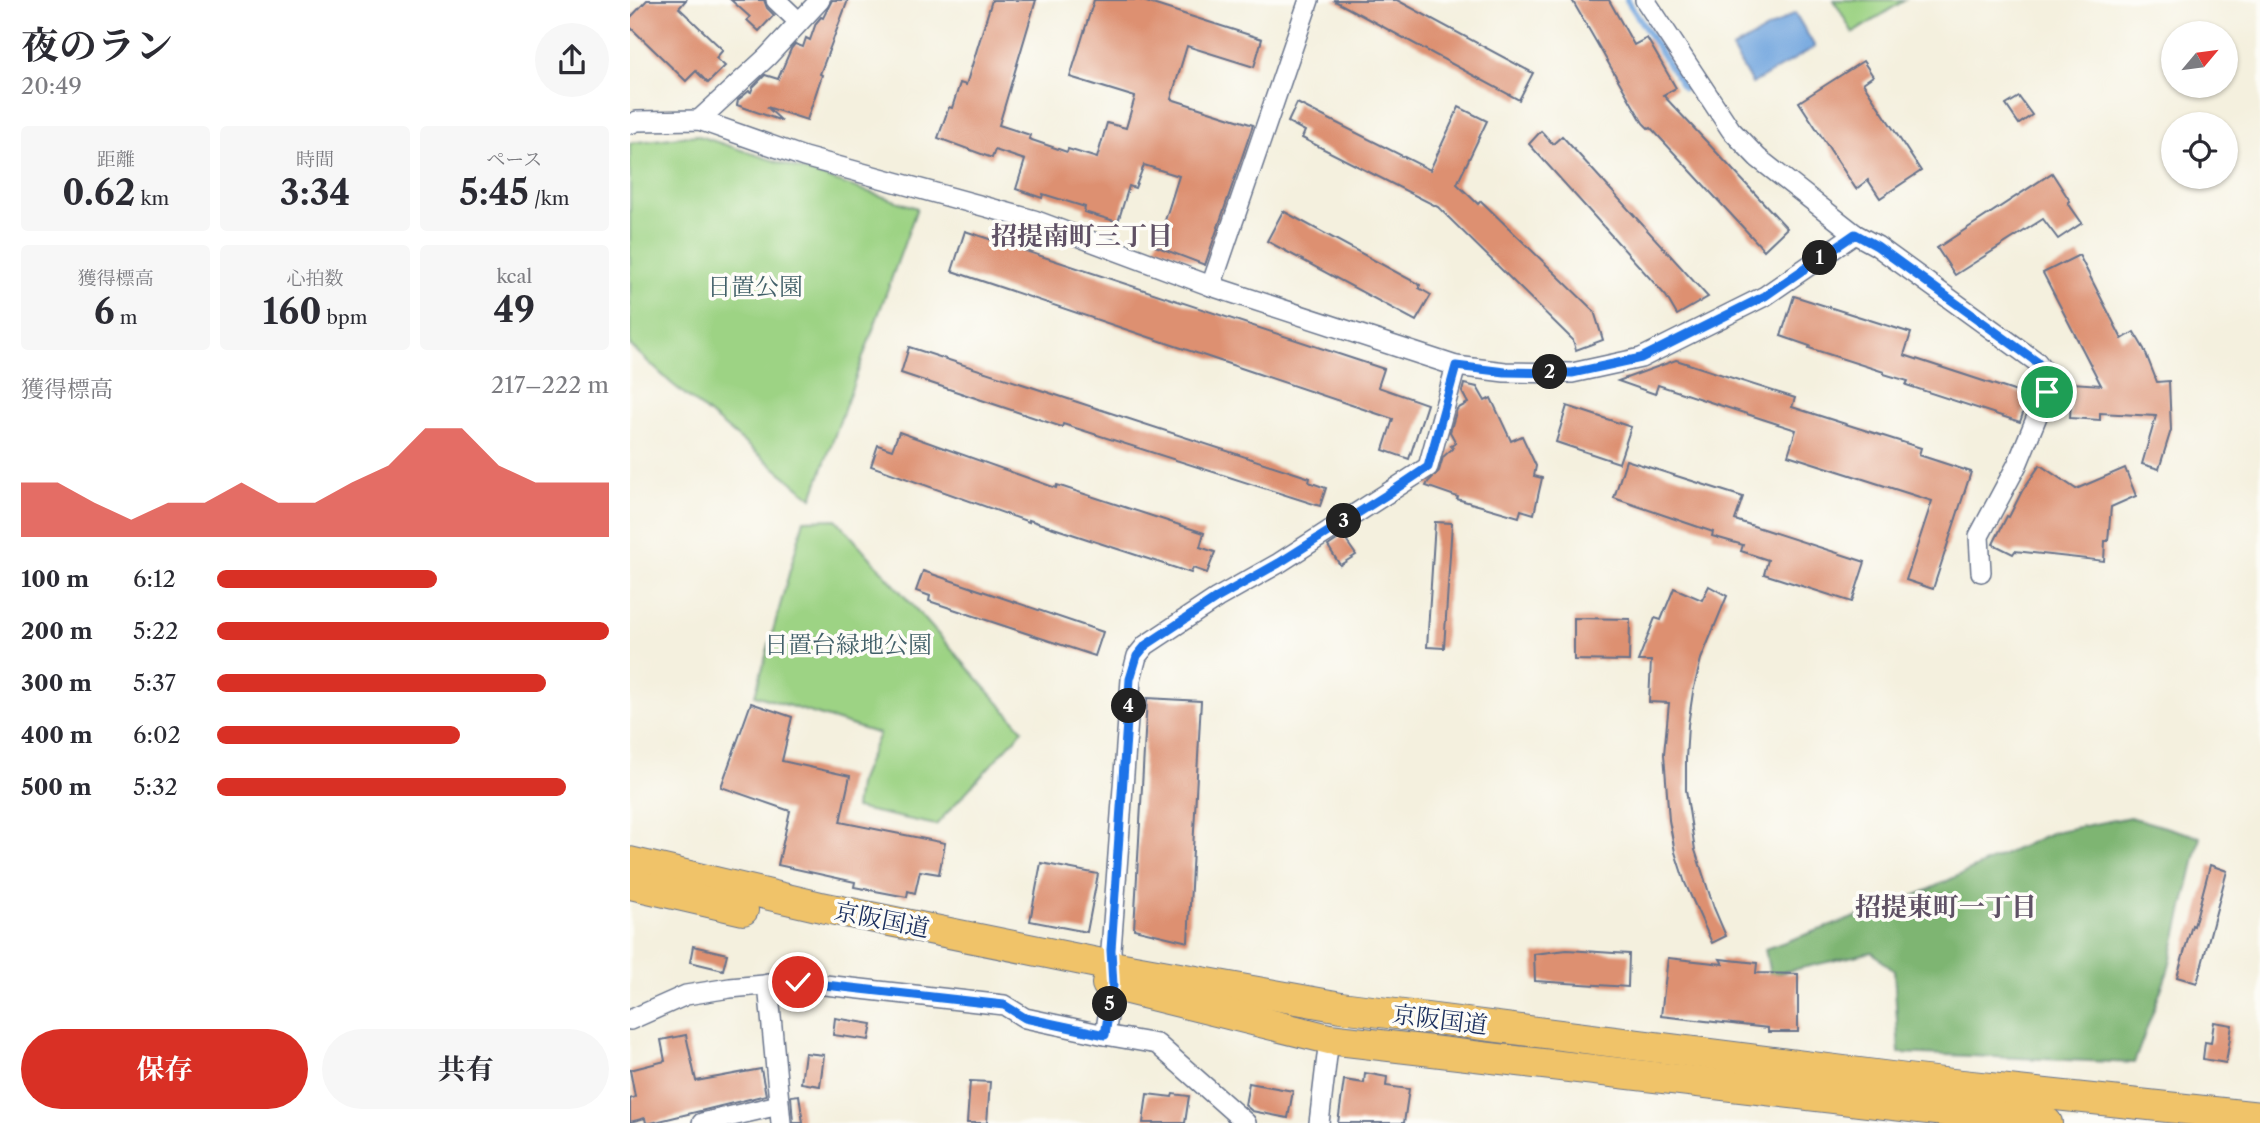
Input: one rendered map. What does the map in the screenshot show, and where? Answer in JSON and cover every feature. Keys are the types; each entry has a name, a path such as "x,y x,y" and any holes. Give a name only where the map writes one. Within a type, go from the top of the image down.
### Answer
{"highway":[{"name":"京阪国道","path":"630,862 1112,975 1329,1039 2047,1123"},
{"name":"京阪国道","path":"630,884 754,912 1112,975 1907,1079 2260,1117"}],"street":[{"path":"776,0 799,22"},
{"path":"699,120 767,57 820,0"},
{"path":"1211,286 1309,0"},
{"path":"1645,0 1731,130 1758,158 1855,234 1877,246 2004,337 2037,362 2045,372 2047,392 2017,465 1979,536 1981,572"},
{"path":"630,124 637,121 699,120 804,157 1034,220 1211,286 1456,366 1505,372 1572,373 1641,358 1765,296 1855,234"},
{"path":"1105,1035 1112,975 1111,950 1130,679 1137,656 1146,645 1207,604 1279,563 1428,467 1456,366"},
{"path":"630,1020 686,995 798,982 1004,1005 1025,1018 1157,1044 1246,1123"},
{"path":"702,1123 780,1114 768,985"},
{"path":"1319,1123 1329,1039"}],"green space":[{"path":"1834,0 1905,0 1853,33"},
{"name":"日置公園","path":"696,135 917,208 812,498 671,383 630,345 630,143"},
{"name":"日置台緑地公園","path":"836,519 1023,730 936,825 855,808 858,785 879,734 755,695 804,520"},
{"path":"2130,817 2200,837 2168,971 2134,1063 1899,1053 1894,971 1872,952 1770,975 1765,949 1910,898 2053,832"}],"water":[{"path":"1795,13 1815,47 1752,84 1732,49"}],"building":[{"path":"647,0 686,0 679,8 723,50 716,58 725,66 708,83 696,71 686,81 630,27 630,18"},
{"path":"731,0 764,0 774,15 759,31 747,20 750,17"},
{"path":"832,0 848,0 820,74 822,75 807,120 767,107 782,121 737,105 738,100 751,92 765,75 778,79 791,49 795,44 803,47 806,38 810,40 816,23 823,18"},
{"path":"992,0 1036,0 999,125 1030,135 1029,139 1067,152 1068,149 1097,158 1107,123 1126,128 1135,97 1070,77 1094,0 1140,0 1262,39 1254,67 1187,46 1171,99 1253,125 1205,265 1155,246 1179,176 1144,165 1135,188 1129,186 1118,222 1084,212 1085,207 1043,194 1042,198 1016,189 1025,160 995,150 992,158 938,138 960,83 966,85"},
{"path":"1333,0 1397,0 1533,73 1519,100"},
{"path":"1572,0 1609,0 1634,45 1647,38 1676,88 1663,95 1787,228 1764,250 1651,128 1643,123"},
{"path":"1863,61 1873,76 1863,83 1921,171 1880,198 1868,180 1856,189 1799,102"},
{"path":"2019,97 2032,115 2019,124 2006,105"},
{"path":"1297,103 1430,170 1459,107 1487,121 1457,184 1478,204 1481,201 1594,311 1603,340 1576,350 1573,340 1438,207 1302,138 1305,131 1288,122"},
{"path":"1541,131 1553,144 1562,136 1708,297 1677,315 1666,296 1529,144"},
{"path":"2052,173 2082,223 2058,239 2043,219 1955,275 1937,248"},
{"path":"1283,211 1420,285 1419,288 1431,295 1416,321 1267,241"},
{"path":"965,231 1384,369 1378,387 1427,404 1409,459 1383,450 1393,419 952,271"},
{"path":"2079,255 2122,339 2134,332 2157,382 2169,381 2171,430 2159,469 2142,464 2156,416 2100,413 2100,420 2070,418 2072,383 2101,385 2043,273"},
{"path":"1794,296 1911,333 1904,355 2029,396 2020,422 1906,385 1908,381 1781,336"},
{"path":"909,347 1310,478 1309,482 1326,488 1320,506 1063,424 1062,427 901,373"},
{"path":"1676,360 1795,398 1792,407 1921,448 1919,455 1971,472 1933,589 1906,580 1932,501 1788,455 1796,430 1658,385 1655,394 1618,381"},
{"path":"1464,384 1477,387 1485,401 1491,398 1511,441 1522,436 1536,466 1534,476 1542,478 1534,514 1521,510 1519,517 1457,499 1458,497 1426,486 1439,471 1443,457 1456,443 1450,432 1457,409 1468,403 1462,392"},
{"path":"1567,406 1631,427 1619,463 1556,442"},
{"path":"899,432 1056,488 1057,485 1204,533 1200,547 1215,552 1207,573 1193,568 1191,573 1029,522 871,466 878,445 892,450"},
{"path":"1626,460 1743,497 1735,520 1865,562 1852,602 1764,574 1768,560 1741,551 1743,545 1712,536 1713,532 1614,498"},
{"path":"2040,465 2076,489 2125,468 2136,496 2111,507 2104,561 2015,551 2013,554 1993,544 2007,516 2009,517 2022,491"},
{"path":"1435,522 1452,523 1444,648 1427,647"},
{"path":"1343,536 1356,555 1340,565 1328,546"},
{"path":"923,571 1103,632 1095,656 929,601 930,596 916,591"},
{"path":"1709,586 1727,596 1701,659 1693,692 1688,725 1686,790 1695,850 1726,936 1712,943 1685,883 1669,820 1664,754 1669,703 1649,702 1651,661 1638,661 1655,618 1661,620 1674,588 1702,600"},
{"path":"1574,618 1630,619 1629,661 1574,660"},
{"path":"1147,698 1201,701 1188,942 1134,929"},
{"path":"751,703 792,717 782,761 850,776 840,822 945,843 939,874 920,871 915,893 908,891 907,897 854,887 855,882 778,865 790,811 721,787"},
{"path":"1041,863 1098,874 1087,932 1030,921"},
{"path":"2210,865 2227,871 2197,983 2177,977"},
{"path":"693,946 727,954 723,970 690,962"},
{"path":"1567,950 1629,954 1628,987 1535,981 1534,954"},
{"path":"1668,958 1723,964 1720,959 1757,963 1756,973 1798,974 1798,1032 1768,1032 1768,1028 1661,1016"},
{"path":"835,1018 872,1024 869,1040 833,1035"},
{"path":"2214,1022 2232,1025 2226,1063 2203,1059 2205,1042 2211,1043"},
{"path":"686,1035 696,1081 761,1069 766,1095 651,1123 646,1123 645,1118 630,1122 630,1099 635,1097 630,1070 665,1061 661,1040"},
{"path":"805,1053 824,1055 820,1086 801,1083"},
{"path":"1365,1073 1387,1077 1386,1086 1409,1089 1404,1123 1338,1123 1344,1080 1364,1083"},
{"path":"970,1081 990,1082 987,1123 967,1123"},
{"path":"1249,1083 1293,1091 1288,1118 1252,1111 1245,1105"},
{"path":"1147,1094 1189,1096 1185,1123 1143,1123"},
{"path":"799,1095 803,1123 793,1123 791,1096"}],"waterway":[{"path":"1627,0 1684,88"}],"district":[{"name":"招提南町三丁目","path":"1082,236"},
{"name":"招提東町一丁目","path":"1946,907"}],"route":[{"path":"798,982 1004,1005 1025,1018 1105,1035 1113,985 1111,950 1130,679 1137,656 1146,645 1187,617 1279,563 1428,467 1456,366 1505,372 1572,373 1641,358 1765,296 1855,234 1877,246 2037,362 2045,372 2047,392"}]}
